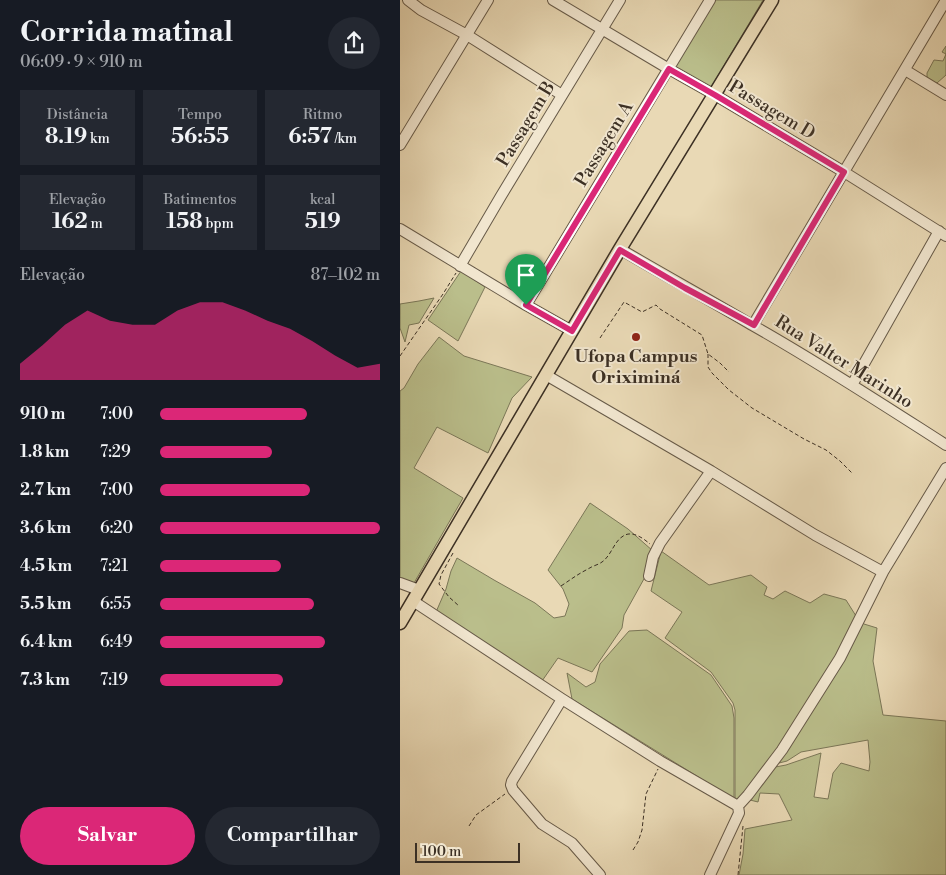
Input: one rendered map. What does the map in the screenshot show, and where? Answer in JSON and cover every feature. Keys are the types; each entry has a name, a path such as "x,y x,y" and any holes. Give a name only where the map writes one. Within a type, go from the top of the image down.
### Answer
{"main road":[{"path":"400,623 620,250 772,0"}],"street":[{"path":"408,0 421,10 467,35 562,95"},
{"path":"400,145 488,0"},
{"name":"Passagem D","path":"553,0 844,172 942,234"},
{"name":"Passagem B","path":"460,266 620,0"},
{"name":"Passagem A","path":"526,305 710,0"},
{"path":"754,325 946,0"},
{"path":"905,70 946,95"},
{"path":"400,229 572,331"},
{"path":"852,385 942,234"},
{"name":"Rua Valter Marinho","path":"620,250 754,325 946,445"},
{"path":"546,375 712,471 815,535 883,572"},
{"path":"710,875 739,814 738,806 782,750 840,658 883,572 946,468"},
{"path":"649,576 653,557 660,543 712,471"},
{"path":"400,583 562,698 662,762 738,806"},
{"path":"562,698 512,781 512,788 542,824 572,843 596,873 600,875"}],"path":[{"path":"400,356 444,294 460,266"},
{"path":"600,338 624,302 642,312 656,305 702,335 708,354 708,367 729,390 752,408 826,450 852,473"},
{"path":"708,354 720,362 729,372"},
{"path":"561,586 602,562 626,535 634,534 640,537 656,550"},
{"path":"453,554 441,575 440,584 449,597 459,606"},
{"path":"633,850 642,830 646,794 662,762"},
{"path":"469,826 476,815 512,788"},
{"path":"738,875 740,852"}],"green space":[{"path":"714,0 763,0 710,89 673,68"},
{"path":"946,46 946,54 942,52"},
{"path":"946,54 946,75 937,83 934,83 927,77 927,73 934,60 943,61"},
{"path":"461,271 485,287 458,341 428,320"},
{"path":"434,298 419,323 409,325 405,342 400,328 400,304"},
{"path":"439,337 464,356 532,377 512,398 488,453 437,427 414,468 463,498 414,583 400,578 400,391"},
{"path":"590,503 628,529 653,551 645,577 624,615 622,628 592,672 558,658 542,681 436,612 457,558 535,603 554,618 565,616 569,604 563,589 548,570"},
{"path":"661,551 709,585 751,575 767,587 764,595 773,599 785,591 810,603 824,594 846,600 856,616 864,624 877,628 873,661 883,715 946,721 946,875 739,875 745,829 792,820 779,794 760,793 758,802 750,800 770,768 786,765 821,753 814,797 828,799 833,773 841,763 869,771 868,740 801,752 787,761 767,766 739,802 735,799 735,710 733,703 711,672 665,638 682,612 651,591"},
{"path":"647,630 711,675 732,706 734,718 734,799 572,699 567,673 586,687 595,682 600,664 629,631"}],"place":[{"name":"Ufopa Campus Oriximiná","path":"636,337"}],"route":[{"path":"669,69 844,172 754,325 620,250 572,331 526,305 669,69"}]}
